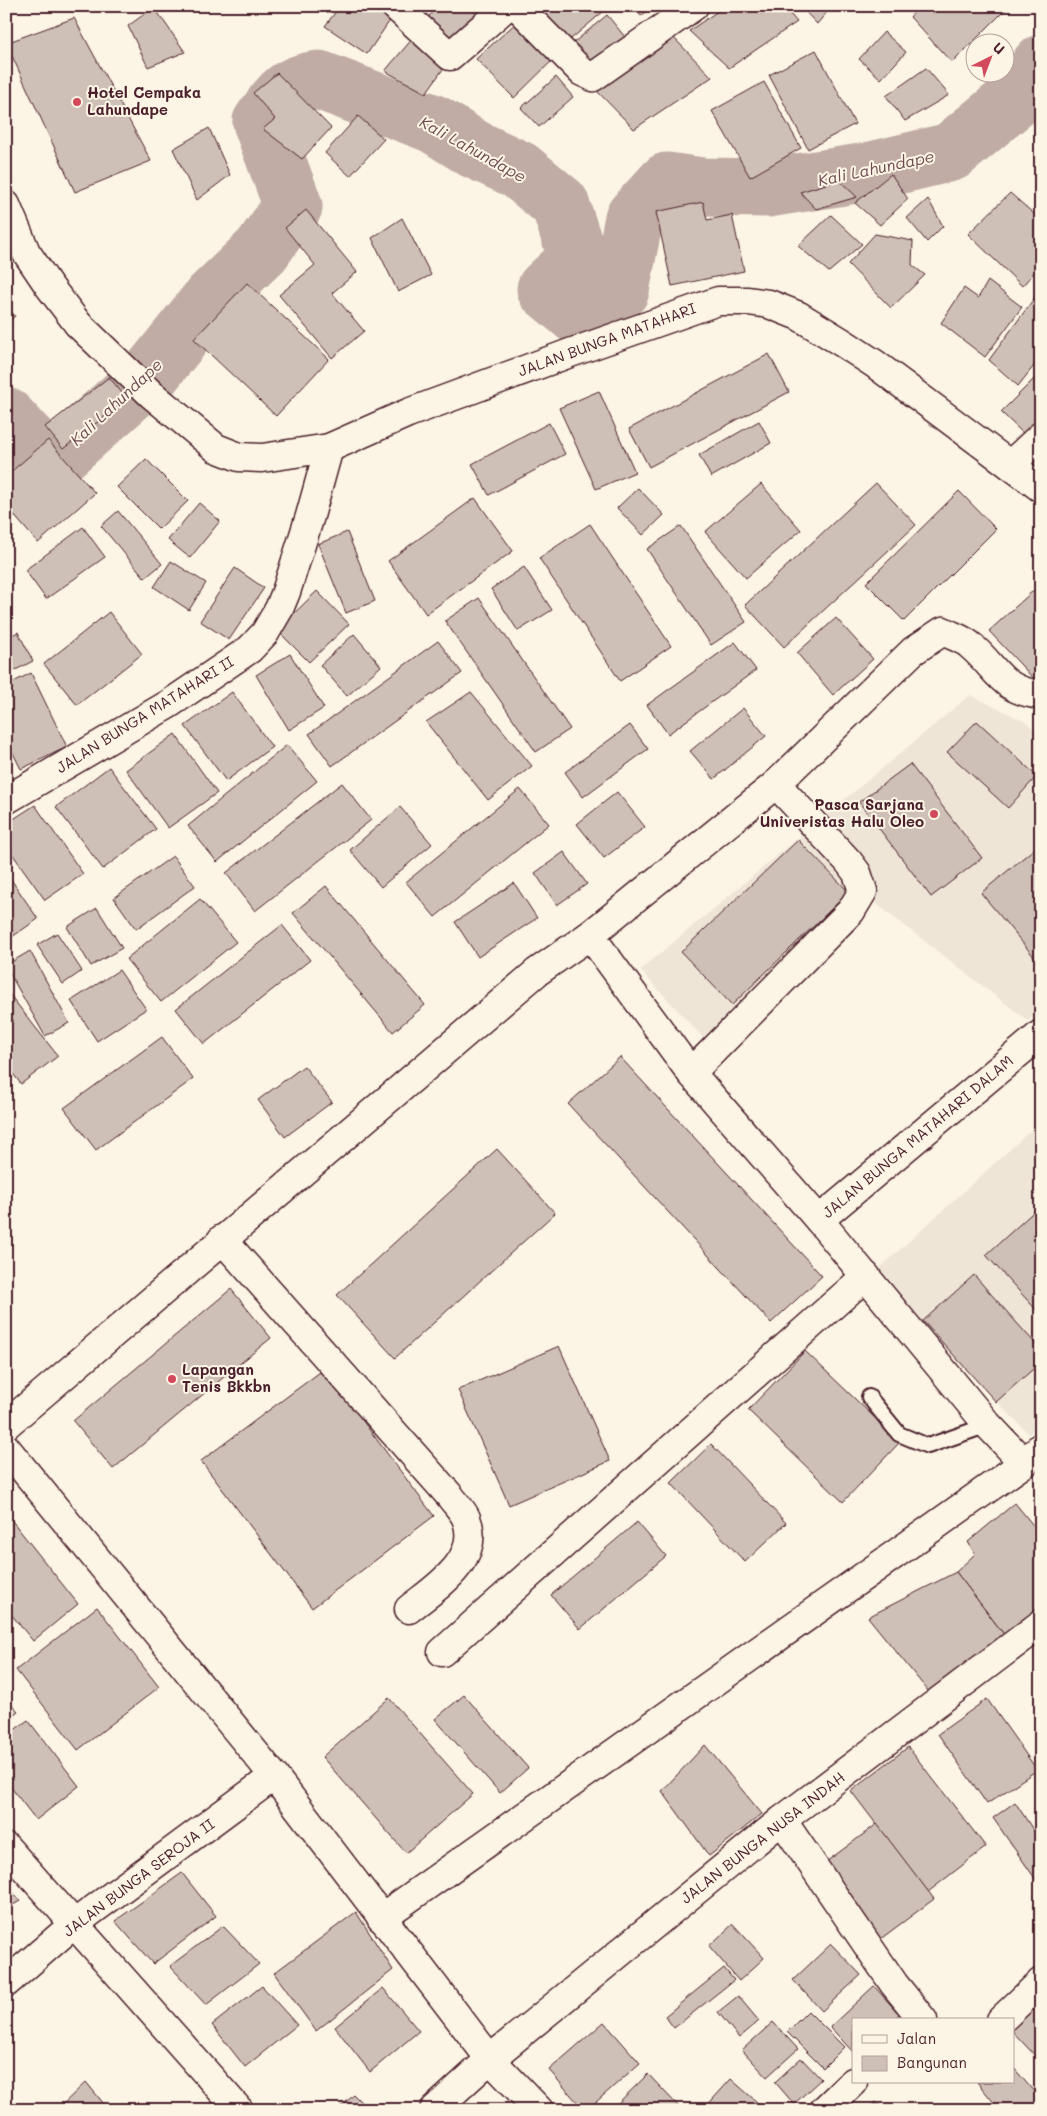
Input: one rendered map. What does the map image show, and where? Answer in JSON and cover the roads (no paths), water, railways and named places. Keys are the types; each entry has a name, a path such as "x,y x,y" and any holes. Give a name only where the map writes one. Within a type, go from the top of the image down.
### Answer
{"street":[{"path":"395,6 450,56 507,6"},
{"path":"517,6 582,72 593,77 694,6"},
{"name":"JALAN BUNGA MATAHARI","path":"6,205 26,252 78,324 151,394 216,448 239,457 262,458 329,448 408,414 597,343 718,301 748,302 769,304 799,316 842,343 875,364 1041,488"},
{"path":"1010,465 1041,436"},
{"name":"JALAN BUNGA MATAHARI II","path":"6,800 169,704 250,649 265,633 279,609 310,516 329,448"},
{"path":"6,1425 222,1238 537,972 590,935 776,784 913,651 943,632 970,644 1012,688 1026,694 1041,696"},
{"path":"691,1073 851,911 863,891 857,873 848,861 776,784"},
{"path":"381,1918 1032,1455 988,1425 819,1220 691,1073 590,935"},
{"name":"JALAN BUNGA MATAHARI DALAM","path":"819,1220 1041,1034"},
{"path":"222,1238 432,1475 466,1519 469,1539 465,1555 455,1571 409,1609"},
{"path":"442,1652 866,1276"},
{"path":"6,1448 274,1776 490,2059 539,2110"},
{"name":"JALAN BUNGA NUSA INDAH","path":"434,2110 490,2059 782,1820 1041,1624"},
{"name":"JALAN BUNGA SEROJA II","path":"6,1983 74,1924 274,1776"},
{"path":"782,1820 894,1984 921,2018"},
{"path":"6,1847 239,2110"},
{"path":"1003,2018 1041,1982"},
{"path":"824,2110 852,2083"}],"lane":[{"path":"869,1397 899,1434 928,1446 988,1425"}],"waterway":[{"name":"Kali Lahundape","path":"6,417 35,448 62,453 151,374 212,298 262,250 293,206 262,122 279,99 291,88 299,85 319,80 434,124 474,149 519,170 560,204 578,259 546,289 578,316 620,290 634,218 667,182 702,187 767,188 868,172 951,152 1021,94 1041,64"}],"place":[{"name":"Hotel Cempaka Lahundape","path":"77,102"},
{"name":"Pasca Sarjana Univeristas Halu Oleo","path":"934,814"},
{"name":"Lapangan Tenis Bkkbn","path":"172,1379"}]}
